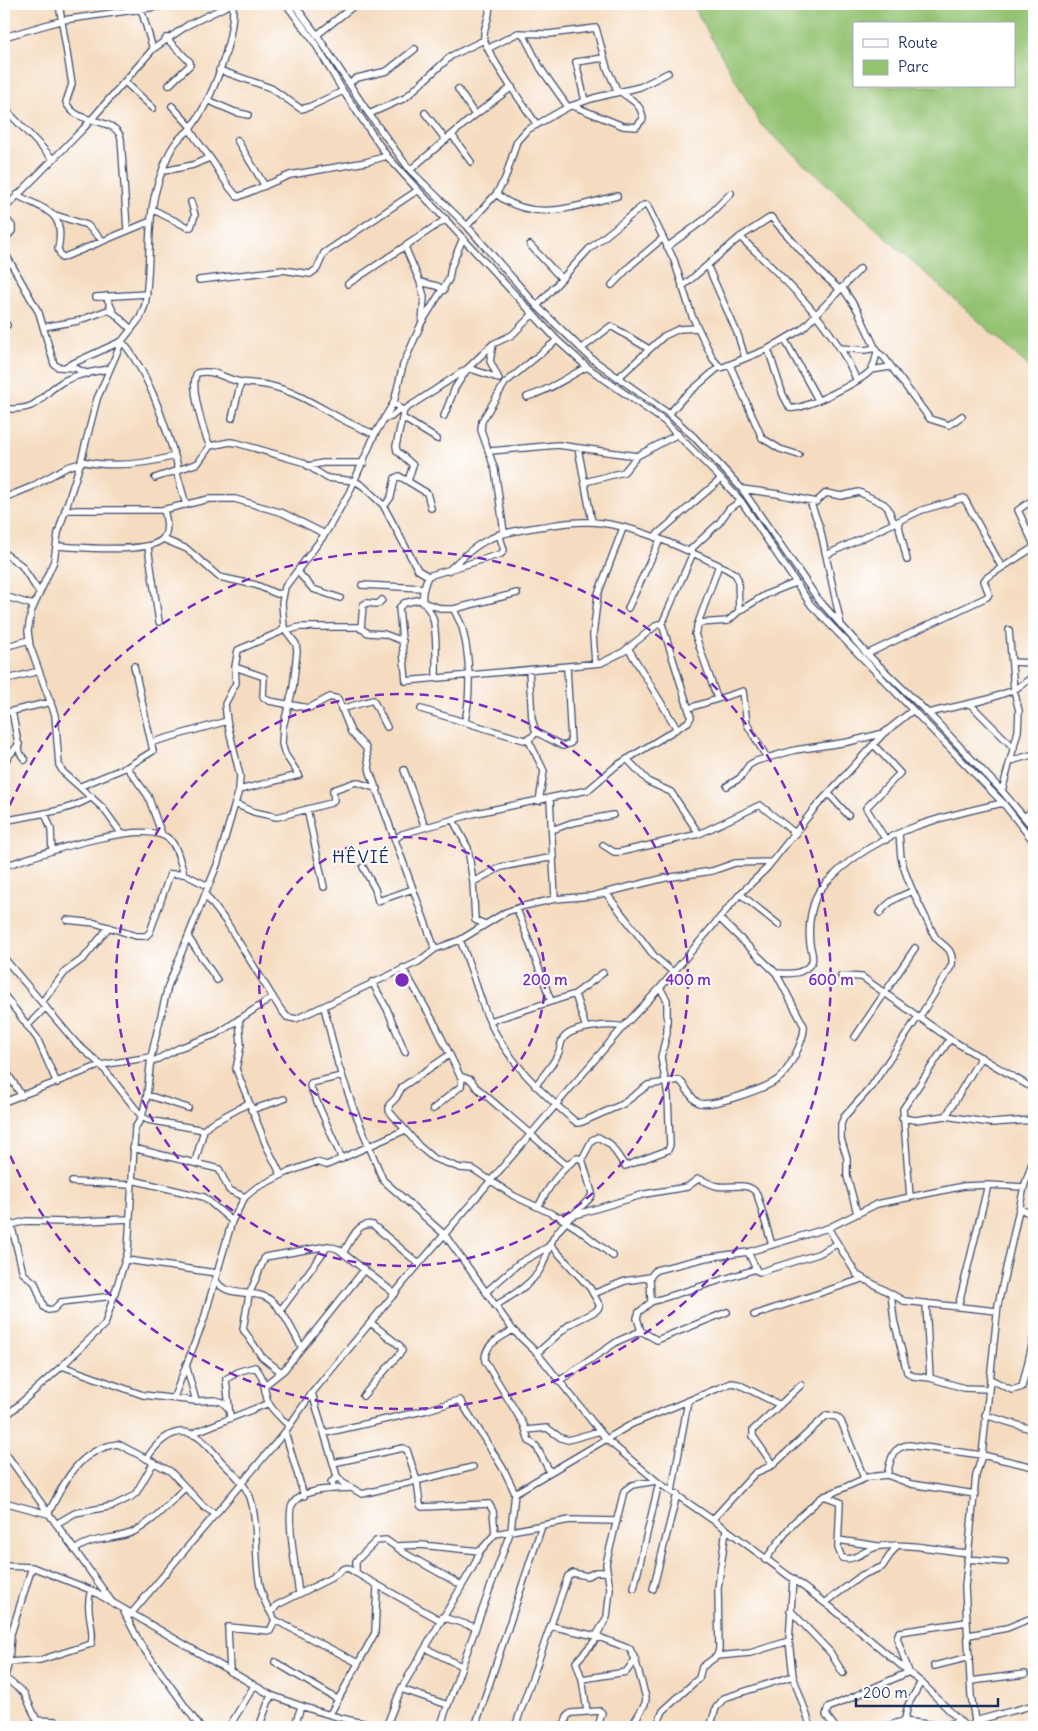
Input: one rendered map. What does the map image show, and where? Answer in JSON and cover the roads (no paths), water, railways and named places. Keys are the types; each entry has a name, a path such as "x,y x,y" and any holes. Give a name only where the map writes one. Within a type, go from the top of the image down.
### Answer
{"street":[{"path":"59,4 72,84 66,102 80,116 90,121 113,126 119,130 127,229"},
{"path":"4,37 63,20 177,4"},
{"path":"4,209 90,121 152,49 166,38 232,4"},
{"path":"121,833 92,797 63,772 59,765 57,736 51,702 39,671 28,631 33,605 54,561 64,510 81,462 97,399 108,369 122,341 140,318 147,294 147,257 152,209 171,149 179,138 191,128 207,100 220,70 230,36 232,4"},
{"path":"286,4 312,40 343,91 387,156 557,340 587,367 656,415 678,434 721,479 741,501 811,605 1003,804 1034,842"},
{"path":"294,4 317,35 368,114 410,170 467,226 537,306 581,348 618,378 669,414 694,437 742,489 818,599 841,626 928,713 1025,816 1034,829"},
{"path":"317,35 356,4"},
{"path":"489,4 489,15 484,25 484,40 537,124"},
{"path":"140,9 152,49"},
{"path":"489,48 508,36 523,34 549,34 596,28 604,58 619,92 639,104 643,119 636,127 623,126 571,106 540,69 523,34"},
{"path":"166,38 190,62 190,65 169,85"},
{"path":"368,114 405,98 451,56 484,40"},
{"path":"349,83 357,78 387,71 414,49"},
{"path":"585,101 576,62 604,58"},
{"path":"220,70 271,88 300,109 309,107 343,91"},
{"path":"467,226 496,194 504,180 517,141 527,130 571,106 640,87 668,73"},
{"path":"125,82 153,108"},
{"path":"410,170 475,115 512,87"},
{"path":"458,89 475,115"},
{"path":"207,100 234,112 248,115"},
{"path":"172,106 191,128 198,146 209,158 231,192 238,197 290,175 366,162 387,156"},
{"path":"9,113 53,159"},
{"path":"425,113 446,140"},
{"path":"452,135 470,162"},
{"path":"237,140 265,186"},
{"path":"164,171 193,165 209,158"},
{"path":"198,280 283,270 310,274 317,269 324,253 418,190"},
{"path":"668,247 704,220 731,193"},
{"path":"496,194 523,209 546,212 617,196"},
{"path":"17,195 55,215 87,225 102,241"},
{"path":"152,209 187,227 191,227 195,215 190,202"},
{"path":"537,306 589,249 641,206 647,205 680,274 682,287 698,328 719,367 725,368 785,340 802,328 860,268"},
{"path":"55,215 62,235 58,249 62,258 127,229 151,221"},
{"path":"4,216 12,226 12,231 4,240"},
{"path":"682,287 740,237 772,217 820,272 841,288 858,311 876,350 930,419 949,425 962,416"},
{"path":"348,284 446,219"},
{"path":"740,237 781,276 816,314 840,348 857,381"},
{"path":"239,790 299,774 285,754 282,744 283,727 290,704 297,651 296,644 285,630 283,593 325,534 355,481 375,434 394,402 403,365 422,322 444,290 463,238"},
{"path":"612,285 631,265 663,238"},
{"path":"530,245 561,278"},
{"path":"405,247 420,282 424,297 422,322"},
{"path":"4,251 38,313 54,364 58,367 67,366 122,341"},
{"path":"708,266 738,335 745,358"},
{"path":"420,282 437,286 444,290"},
{"path":"96,297 147,294"},
{"path":"106,296 114,313"},
{"path":"43,327 78,321 108,310 114,313 130,329"},
{"path":"444,416 455,388 468,368 493,344 512,335 533,314"},
{"path":"581,348 612,326 648,349"},
{"path":"618,378 648,349 671,332 698,328"},
{"path":"155,478 198,463 210,446 230,442 237,443 296,460 327,478 355,481 370,491 383,505 418,570 428,576 501,554 504,550 501,533 503,515 490,451 481,430 482,421 505,383 557,340"},
{"path":"785,340 818,400"},
{"path":"122,341 152,389 160,409 175,456 186,505"},
{"path":"493,344 490,361 498,378"},
{"path":"840,348 876,350"},
{"path":"768,349 783,395 790,408 797,408 818,400 857,381 871,370 890,367"},
{"path":"871,370 876,350"},
{"path":"730,365 762,438 780,449 799,454"},
{"path":"67,366 88,374"},
{"path":"527,397 549,390 587,367"},
{"path":"669,414 683,398 719,367"},
{"path":"851,367 865,375"},
{"path":"384,418 402,410 468,368 498,378 505,383"},
{"path":"4,409 34,406 64,382 108,369"},
{"path":"210,446 202,429 194,376 204,372 222,374 241,382 281,389 317,405 354,427 375,434"},
{"path":"456,374 461,380"},
{"path":"232,418 241,382"},
{"path":"394,402 402,410 403,418 396,446 397,450 413,465 408,481"},
{"path":"403,418 438,439"},
{"path":"490,451 544,445 637,456 644,454 678,434"},
{"path":"578,448 592,522"},
{"path":"4,498 81,462 135,464 175,456"},
{"path":"585,482 624,472 637,456"},
{"path":"308,466 323,463 364,463"},
{"path":"383,505 391,497 396,477 399,476 428,492 431,508"},
{"path":"628,608 657,538 721,479"},
{"path":"742,489 818,502 826,494 842,496 859,492 884,504 888,508 896,522 907,560"},
{"path":"826,555 922,510 964,498 1001,566"},
{"path":"867,654 987,596 988,591 984,579 1034,546 1018,510 1034,499"},
{"path":"64,510 164,510 209,500 235,500 283,513 325,534"},
{"path":"395,839 402,834 476,813 539,801 591,788 627,759 690,720 689,708 662,624 691,552 719,523 729,509 741,501"},
{"path":"810,501 826,555 841,626"},
{"path":"57,546 148,547 163,539 166,529 164,510"},
{"path":"448,571 479,544 501,533 576,522 592,522 632,529 720,565 737,576 739,611"},
{"path":"595,663 593,635 598,594 623,528"},
{"path":"163,539 187,549 219,577 256,585 273,593 283,593"},
{"path":"148,547 159,622"},
{"path":"4,552 21,565 39,592"},
{"path":"717,698 695,634 720,565"},
{"path":"297,571 313,589 340,598"},
{"path":"428,576 423,588 422,600 434,620 436,677"},
{"path":"697,626 703,622 728,621 739,611 767,594 795,583"},
{"path":"362,585 423,588"},
{"path":"517,593 454,609 443,609 422,600 400,605 406,681 595,663 612,659 658,624 662,624"},
{"path":"4,596 33,605"},
{"path":"362,629 363,605 366,603 378,604 382,600"},
{"path":"454,609 463,630 468,674 470,700 465,721"},
{"path":"4,1418 105,1324 113,1296 127,1260 135,1128 142,1116 148,1095 152,1059 168,986 225,843 239,790 240,776 227,721 225,704 236,683 235,667 240,648 285,630 300,627 362,629 368,633 384,634 403,641"},
{"path":"1002,791 1014,748 1019,711 1014,690 1009,630"},
{"path":"4,647 29,640"},
{"path":"628,648 677,729"},
{"path":"1012,662 1031,662 1034,665"},
{"path":"81,786 127,767 153,751 134,666"},
{"path":"235,667 264,677 265,699 309,708 333,697 338,699 351,732 366,748 369,766 435,949"},
{"path":"529,670 532,719 536,732 563,746 570,743 567,667"},
{"path":"4,680 39,671"},
{"path":"928,713 970,704 1014,690 1034,676"},
{"path":"689,708 743,691 747,724 767,758"},
{"path":"342,709 373,700 386,727"},
{"path":"4,713 51,702"},
{"path":"970,704 1014,748"},
{"path":"421,709 528,739 544,771 539,801"},
{"path":"130,1615 285,1432 288,1425 312,1393 344,1358 419,1264 624,1027 674,973 740,894 796,834 829,794 884,734 914,710"},
{"path":"12,711 21,755 25,760"},
{"path":"152,742 227,721"},
{"path":"528,739 536,732"},
{"path":"727,786 740,778 749,765 767,758 795,750 848,742 884,734"},
{"path":"4,762 19,744"},
{"path":"874,745 900,774 866,808 886,840"},
{"path":"1010,761 1034,754"},
{"path":"627,759 649,782 671,792 700,834"},
{"path":"127,767 148,796 162,835"},
{"path":"404,770 425,827"},
{"path":"235,804 269,816 331,803 334,800 333,790 354,782 378,789"},
{"path":"829,794 848,815"},
{"path":"4,805 6,821 77,805 92,797"},
{"path":"550,798 555,899"},
{"path":"776,973 794,974 807,969 813,960 809,930 812,911 818,893 846,863 898,834 943,817 1003,804"},
{"path":"603,845 614,852 620,852 700,834 760,805 796,834"},
{"path":"307,809 324,886"},
{"path":"1025,816 1034,811"},
{"path":"46,813 51,829 52,851"},
{"path":"552,830 571,823 613,816"},
{"path":"454,820 466,844 473,882 475,920 485,924"},
{"path":"4,866 121,833 141,831 162,835 172,841 184,874"},
{"path":"857,1213 847,1176 847,1158 841,1139 841,1124 844,1117 871,1087 919,1018 952,960 948,948 933,934 913,891 902,859 898,834"},
{"path":"473,882 500,867 554,858"},
{"path":"205,894 228,923 273,997 287,1017 291,1019 324,1007 372,982 418,962 435,949 460,940 485,924 517,909 555,899 606,892 665,878 712,871 734,863 771,862"},
{"path":"363,866 375,889 378,901 413,889"},
{"path":"67,920 109,927 136,936 146,936 150,932 170,874 184,874 208,886"},
{"path":"880,913 885,906 896,898 913,891"},
{"path":"606,892 655,957 674,973"},
{"path":"740,894 779,925"},
{"path":"517,909 551,1001"},
{"path":"460,940 490,1021 511,1054 535,1086 576,1122 582,1122 623,1104 648,1085 664,1081 678,1080 694,1100 704,1103 733,1098 781,1077 804,1032 796,1009 776,973 720,919"},
{"path":"27,1026 66,972 91,951 109,927"},
{"path":"188,937 217,980"},
{"path":"855,1037 915,948"},
{"path":"4,958 76,1044 101,1065 142,1116 148,1120 204,1130"},
{"path":"403,968 462,1077 461,1086 433,1109"},
{"path":"490,1021 575,994 602,973"},
{"path":"841,976 862,976 950,1039 1034,1089"},
{"path":"372,982 387,1009 405,1052"},
{"path":"496,1306 520,1289 536,1274 542,1266 549,1246 591,1197 592,1193 582,1159 592,1140 598,1137 610,1144 625,1166 668,1150 670,1145 668,1096 661,1057 667,1032 667,1000 660,988"},
{"path":"575,994 586,1028"},
{"path":"4,995 40,1042 57,1082"},
{"path":"4,1102 101,1065 152,1059 217,1034 273,997"},
{"path":"324,1007 342,1076 383,1180 445,1235 513,1330 537,1353 607,1440 658,1482 713,1519 825,1604 921,1682 966,1727"},
{"path":"239,1019 241,1045 236,1067 249,1103 281,1176"},
{"path":"535,1086 558,1055 563,1038 586,1028 615,1025 624,1027"},
{"path":"910,1197 902,1109 950,1039"},
{"path":"449,1055 402,1087 396,1098 389,1105 389,1111 419,1146 433,1158 460,1168 473,1170 514,1196 559,1217 613,1256"},
{"path":"946,1116 981,1057"},
{"path":"4,1068 22,1096"},
{"path":"342,1076 310,1084 324,1122 342,1159"},
{"path":"462,1077 471,1080 476,1087 530,1136 565,1164 568,1164"},
{"path":"148,1095 188,1108"},
{"path":"252,1110 284,1099"},
{"path":"195,1162 204,1130 214,1121 249,1103"},
{"path":"902,1118 915,1120 946,1116 991,1123 1034,1120"},
{"path":"174,1397 194,1347 216,1280 216,1273 232,1221 245,1197 256,1188 281,1176 316,1162 327,1166 405,1130"},
{"path":"133,1148 219,1169 229,1190 245,1197"},
{"path":"971,1727 975,1721 967,1622 967,1556 976,1475 982,1455 997,1311 1021,1209 1024,1187 1034,1157"},
{"path":"538,1207 546,1190 568,1164 577,1158 582,1159"},
{"path":"559,1217 575,1215 645,1194 687,1187 698,1179 717,1186 745,1186 755,1191 772,1244"},
{"path":"72,1182 132,1182 204,1197 232,1221"},
{"path":"958,1307 988,1185"},
{"path":"593,1294 624,1281 650,1277 656,1270 705,1258 748,1252 828,1228 877,1204 964,1186 1024,1187"},
{"path":"1021,1209 1034,1216"},
{"path":"4,1227 26,1221 64,1222 129,1219"},
{"path":"11,1224 24,1273 35,1283 44,1307 48,1310 54,1309 60,1302 113,1296"},
{"path":"343,1253 360,1226 367,1224 373,1225 419,1264"},
{"path":"828,1228 853,1271 862,1279 891,1294 909,1302 997,1311"},
{"path":"748,1252 756,1269 760,1272 797,1261 837,1244"},
{"path":"281,1372 262,1357 243,1329 249,1295 263,1262 268,1255 328,1246 343,1253 395,1294"},
{"path":"280,1311 328,1246"},
{"path":"486,1292 518,1264 549,1246"},
{"path":"537,1353 570,1324 599,1309 600,1306 593,1294 549,1246"},
{"path":"127,1260 216,1273"},
{"path":"727,1312 657,1340 641,1331 637,1315 651,1302 756,1269"},
{"path":"265,1385 281,1372 364,1270"},
{"path":"650,1277 651,1302"},
{"path":"754,1315 862,1279"},
{"path":"216,1280 222,1287 249,1295 265,1297 280,1311 301,1346"},
{"path":"891,1294 906,1370 913,1376 930,1378 964,1388 989,1389"},
{"path":"926,1303 930,1378"},
{"path":"363,1396 402,1351 400,1346 371,1323"},
{"path":"513,1330 491,1344 485,1354 485,1361 526,1430 529,1440 536,1446 550,1472"},
{"path":"560,1381 618,1341 641,1331"},
{"path":"990,1379 1012,1390 1022,1387 1034,1337"},
{"path":"186,1365 196,1401"},
{"path":"62,1366 143,1395 196,1401 215,1400 222,1402 228,1409"},
{"path":"230,1417 225,1382 228,1376 256,1367 265,1385 264,1392 268,1403 288,1425"},
{"path":"515,1493 645,1418 731,1383 738,1384 780,1405"},
{"path":"773,1465 752,1433 801,1385"},
{"path":"312,1393 338,1477 362,1494 472,1467"},
{"path":"325,1434 428,1410 460,1400 504,1470 515,1493 511,1530 440,1727"},
{"path":"653,1589 674,1492 688,1401"},
{"path":"191,1434 268,1403"},
{"path":"713,1519 755,1474 773,1465 823,1418 833,1415 841,1422 864,1478"},
{"path":"985,1415 1034,1430"},
{"path":"526,1430 547,1428 561,1438 568,1440 600,1431"},
{"path":"147,1458 158,1441 164,1438 183,1432 195,1435 242,1482 252,1508 262,1594 275,1620 358,1663"},
{"path":"285,1432 304,1496"},
{"path":"48,1514 70,1472 87,1456 110,1445 118,1444 170,1471 204,1507 216,1514"},
{"path":"887,1475 892,1453 901,1446 982,1455 1034,1467"},
{"path":"333,1463 403,1448 407,1450 417,1481 422,1507 489,1504 493,1511 495,1534"},
{"path":"4,1451 113,1604"},
{"path":"56,1524 75,1513 106,1508 131,1498 154,1462"},
{"path":"765,1560 793,1523 824,1496 864,1478 887,1475 911,1484 975,1494"},
{"path":"334,1489 330,1482 338,1477"},
{"path":"587,1711 582,1679 576,1662 597,1636 607,1617 610,1589 606,1572 624,1491 628,1486 658,1482"},
{"path":"634,1588 658,1482"},
{"path":"75,1550 100,1539 132,1532 157,1516 185,1488"},
{"path":"299,1594 289,1512 293,1503 304,1496 334,1489 351,1488"},
{"path":"824,1496 840,1502 839,1554 846,1559 858,1556 878,1546"},
{"path":"4,1502 48,1514"},
{"path":"4,1566 32,1567 90,1590 130,1615 271,1695 301,1707 362,1724 385,1727 401,1689 441,1618 473,1567 480,1551 495,1534 570,1520 617,1521"},
{"path":"475,1727 542,1526"},
{"path":"657,1727 663,1711 699,1678 702,1667 717,1656 720,1649 718,1588 726,1529"},
{"path":"356,1573 356,1561 376,1541 386,1540 406,1554 461,1585"},
{"path":"838,1540 878,1546 897,1545 1005,1562"},
{"path":"395,1546 421,1545 480,1551"},
{"path":"825,1604 862,1575 882,1567 897,1545"},
{"path":"32,1567 11,1634 9,1662 4,1678 24,1693 40,1727"},
{"path":"270,1613 276,1605 348,1568 377,1586 441,1618 475,1627"},
{"path":"515,1727 570,1574 587,1576 596,1572 606,1572"},
{"path":"793,1580 789,1640 793,1676 811,1727"},
{"path":"330,1714 376,1633 377,1586"},
{"path":"9,1662 40,1660 91,1644 92,1635 86,1605 90,1590"},
{"path":"123,1610 141,1644 200,1727"},
{"path":"790,1610 830,1652 843,1673"},
{"path":"969,1635 1007,1628 1034,1617"},
{"path":"230,1672 228,1627 230,1625 270,1631 275,1620"},
{"path":"909,1672 897,1638 899,1632 967,1622"},
{"path":"551,1626 597,1636 630,1649 636,1659 645,1704 631,1727"},
{"path":"717,1656 750,1653 789,1640"},
{"path":"425,1648 461,1666"},
{"path":"934,1666 970,1657"},
{"path":"582,1679 626,1672 633,1666 636,1659"},
{"path":"275,1662 337,1699"},
{"path":"835,1727 826,1715 828,1708 909,1672"},
{"path":"971,1681 1025,1674"},
{"path":"710,1727 716,1708 724,1698 793,1676"},
{"path":"903,1724 914,1692 921,1682"},
{"path":"229,1727 254,1686"},
{"path":"401,1689 448,1705"},
{"path":"259,1727 271,1695"},
{"path":"975,1721 1034,1705"},
{"path":"294,1727 301,1707"},
{"path":"564,1727 569,1714 587,1711 601,1712 598,1727"},
{"path":"36,1720 56,1721 65,1727"},
{"path":"883,1727 903,1724 944,1726 960,1721"}],"district":[{"name":"HÊVIÉ","path":"361,857"}]}
